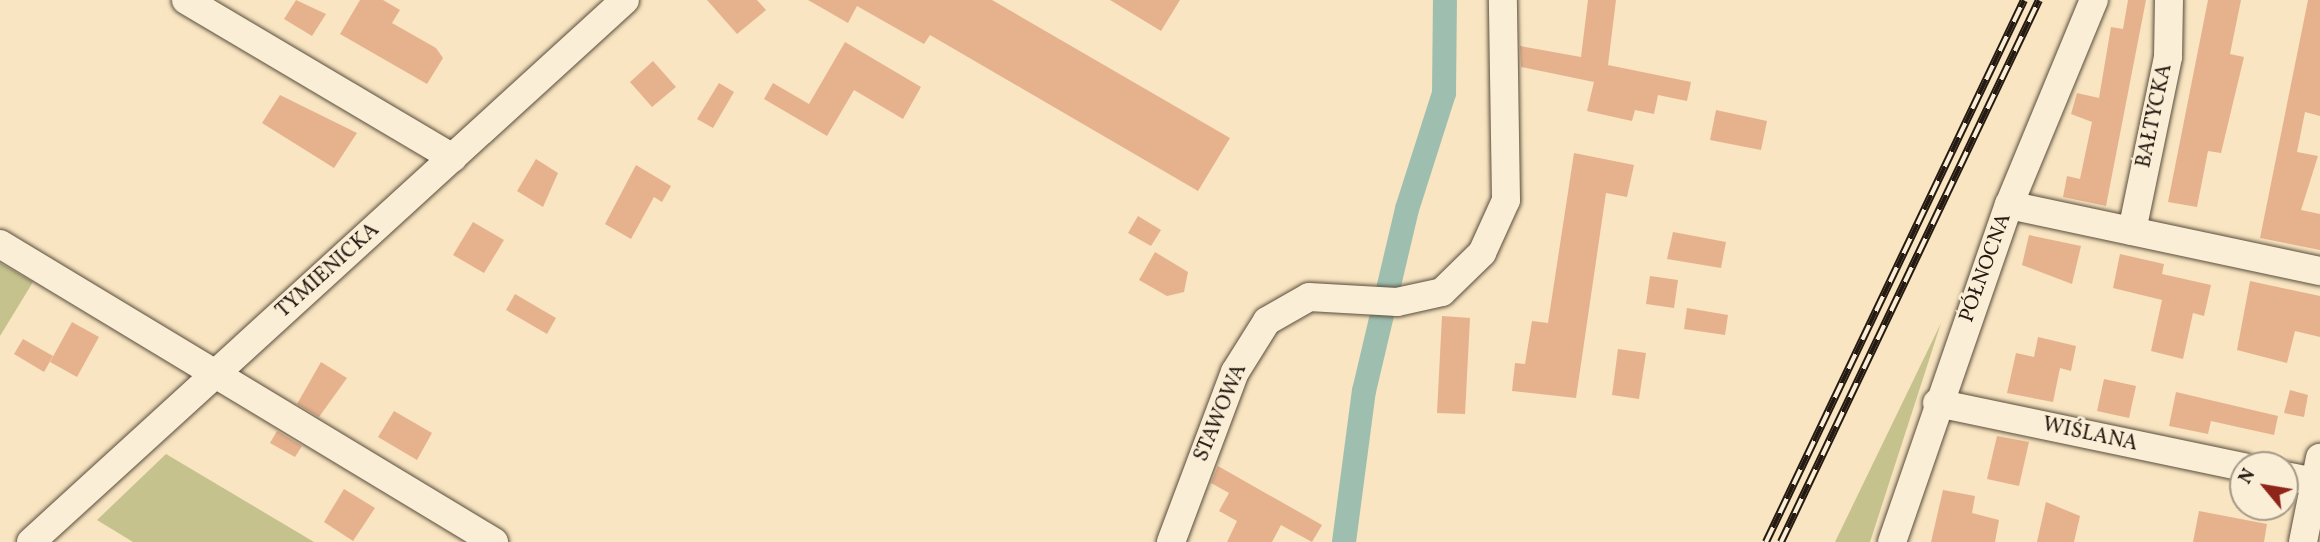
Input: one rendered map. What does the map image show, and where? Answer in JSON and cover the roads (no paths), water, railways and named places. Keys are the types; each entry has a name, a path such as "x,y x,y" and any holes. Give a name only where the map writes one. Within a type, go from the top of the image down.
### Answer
{"street":[{"path":"186,0 453,158"},
{"name":"TYMIENICKA","path":"31,542 625,0"},
{"name":"STAWOWA","path":"1171,542 1235,372 1268,321 1309,297 1396,302 1442,292 1495,232 1506,200 1503,0"},
{"name":"PÓŁNOCNA","path":"1892,542 1937,403 2009,205 2094,0"},
{"name":"BAŁTYCKA","path":"2132,231 2168,57 2169,0"},
{"path":"2009,205 2320,271"},
{"path":"0,244 494,542"},
{"name":"WIŚLANA","path":"1937,403 2229,464"},
{"path":"2299,475 2318,474 2303,542"}],"waterway":[{"path":"1344,542 1364,391 1407,209 1444,93 1445,0"}],"railway":[{"path":"1766,542 2024,0"},
{"path":"1781,542 2039,0"}]}
